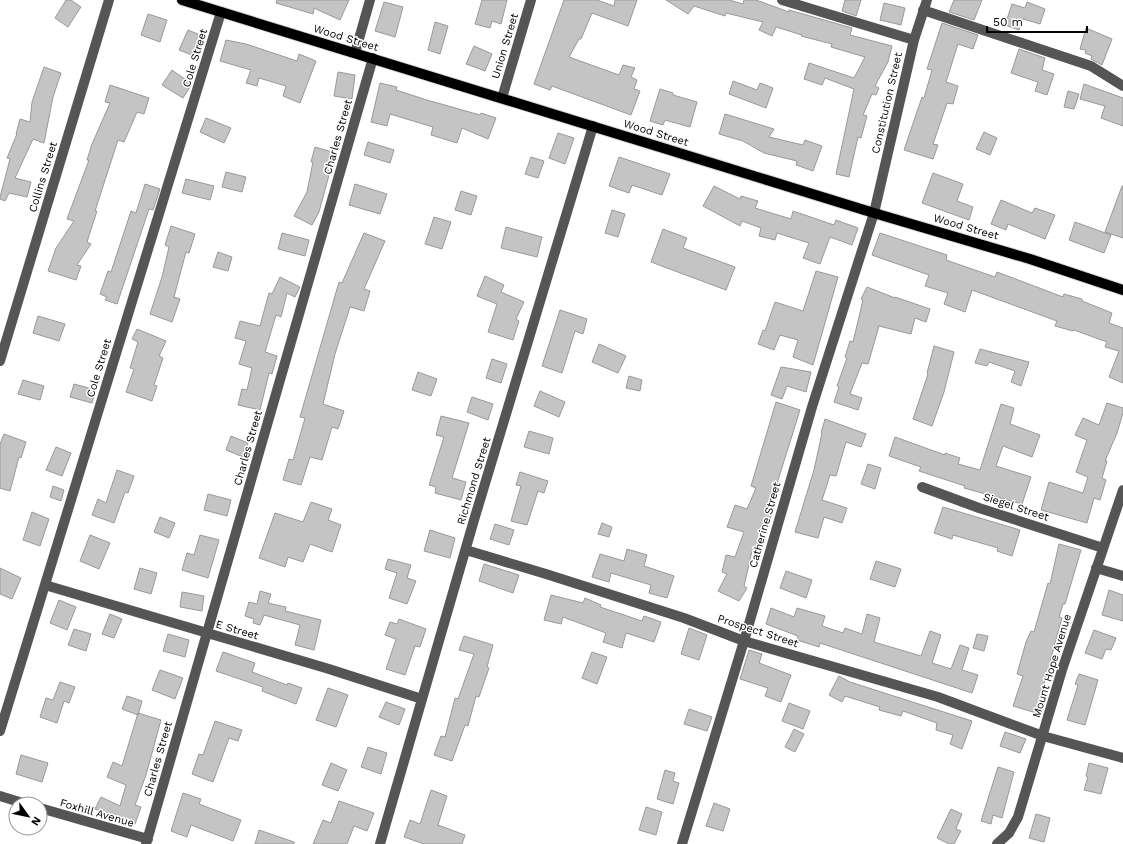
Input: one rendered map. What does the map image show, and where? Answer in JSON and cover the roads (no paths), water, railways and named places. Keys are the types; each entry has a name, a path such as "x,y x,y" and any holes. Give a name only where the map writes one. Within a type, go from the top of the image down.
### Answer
{"main road":[{"name":"Wood Street","path":"182,0 874,213 1023,256 1123,290"}],"street":[{"name":"Collins Street","path":"0,361 109,0"},
{"path":"355,53 370,0"},
{"name":"Union Street","path":"502,98 531,0"},
{"path":"782,0 914,40"},
{"path":"925,5 1091,66 1123,86"},
{"name":"Constitution Street","path":"874,213 914,40 925,5"},
{"name":"Cole Street","path":"0,731 221,12"},
{"name":"Charles Street","path":"147,842 373,58"},
{"name":"Richmond Street","path":"380,844 593,126"},
{"name":"Catherine Street","path":"682,844 744,641 812,407 874,213"},
{"name":"Siegel Street","path":"922,487 979,508 1103,548"},
{"name":"Mount Hope Avenue","path":"998,844 1008,833 1018,817 1096,568 1123,490"},
{"name":"Prospect Street","path":"466,550 684,618 744,641 938,697 1043,736 1123,758"},
{"path":"1096,568 1123,576"},
{"name":"E Street","path":"45,584 207,634 329,669 422,699"},
{"name":"Foxhill Avenue","path":"48,811 147,842"}]}
